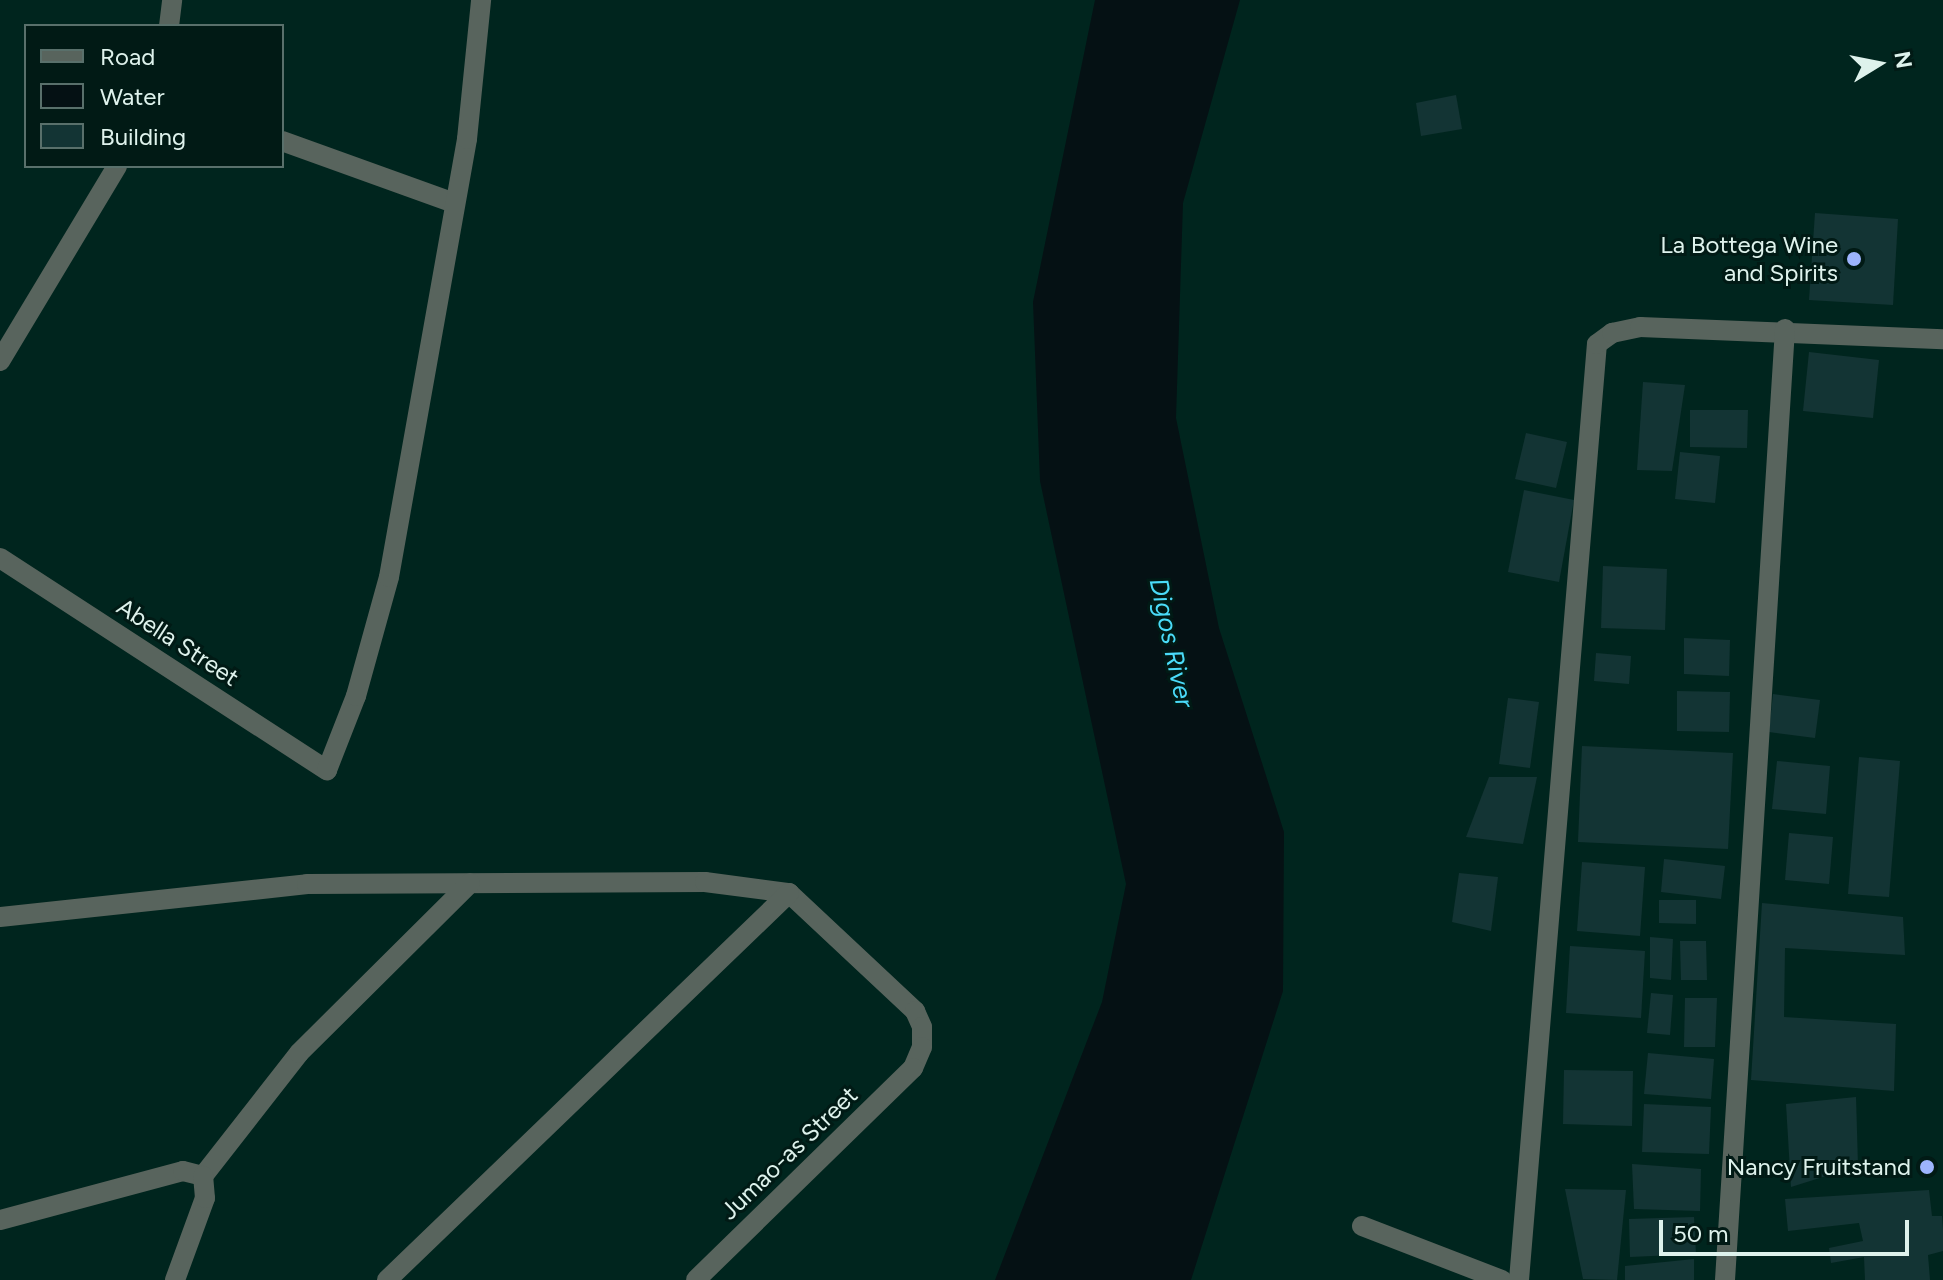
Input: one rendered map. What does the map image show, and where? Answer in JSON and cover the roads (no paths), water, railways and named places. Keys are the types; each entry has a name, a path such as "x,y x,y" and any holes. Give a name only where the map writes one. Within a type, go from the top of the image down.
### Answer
{"street":[{"path":"169,24 172,0"},
{"path":"284,142 454,203 481,0"},
{"path":"0,361 116,168"},
{"name":"Abella Street","path":"0,558 327,770 356,696 389,577 454,203"},
{"path":"1519,1280 1595,351 1604,337 1640,327 1785,329 1943,339"},
{"path":"1725,1280 1785,329"},
{"path":"0,917 307,884 705,882 789,893"},
{"path":"175,1280 205,1198 203,1176 299,1053 470,883"},
{"path":"387,1280 789,893"},
{"name":"Jumao-as Street","path":"696,1280 917,1061 923,1035 915,1011 789,893"},
{"path":"0,1220 183,1171 203,1176"},
{"path":"1362,1226 1502,1280"}],"water":[{"name":"Digos River","path":"1095,0 1240,0 1183,203 1176,418 1219,628 1284,832 1283,991 1191,1280 995,1280 1102,1002 1126,884 1040,481 1033,302"}],"place":[{"name":"La Bottega Wine and Spirits","path":"1854,259"},
{"name":"Nancy Fruitstand","path":"1927,1167"}]}
